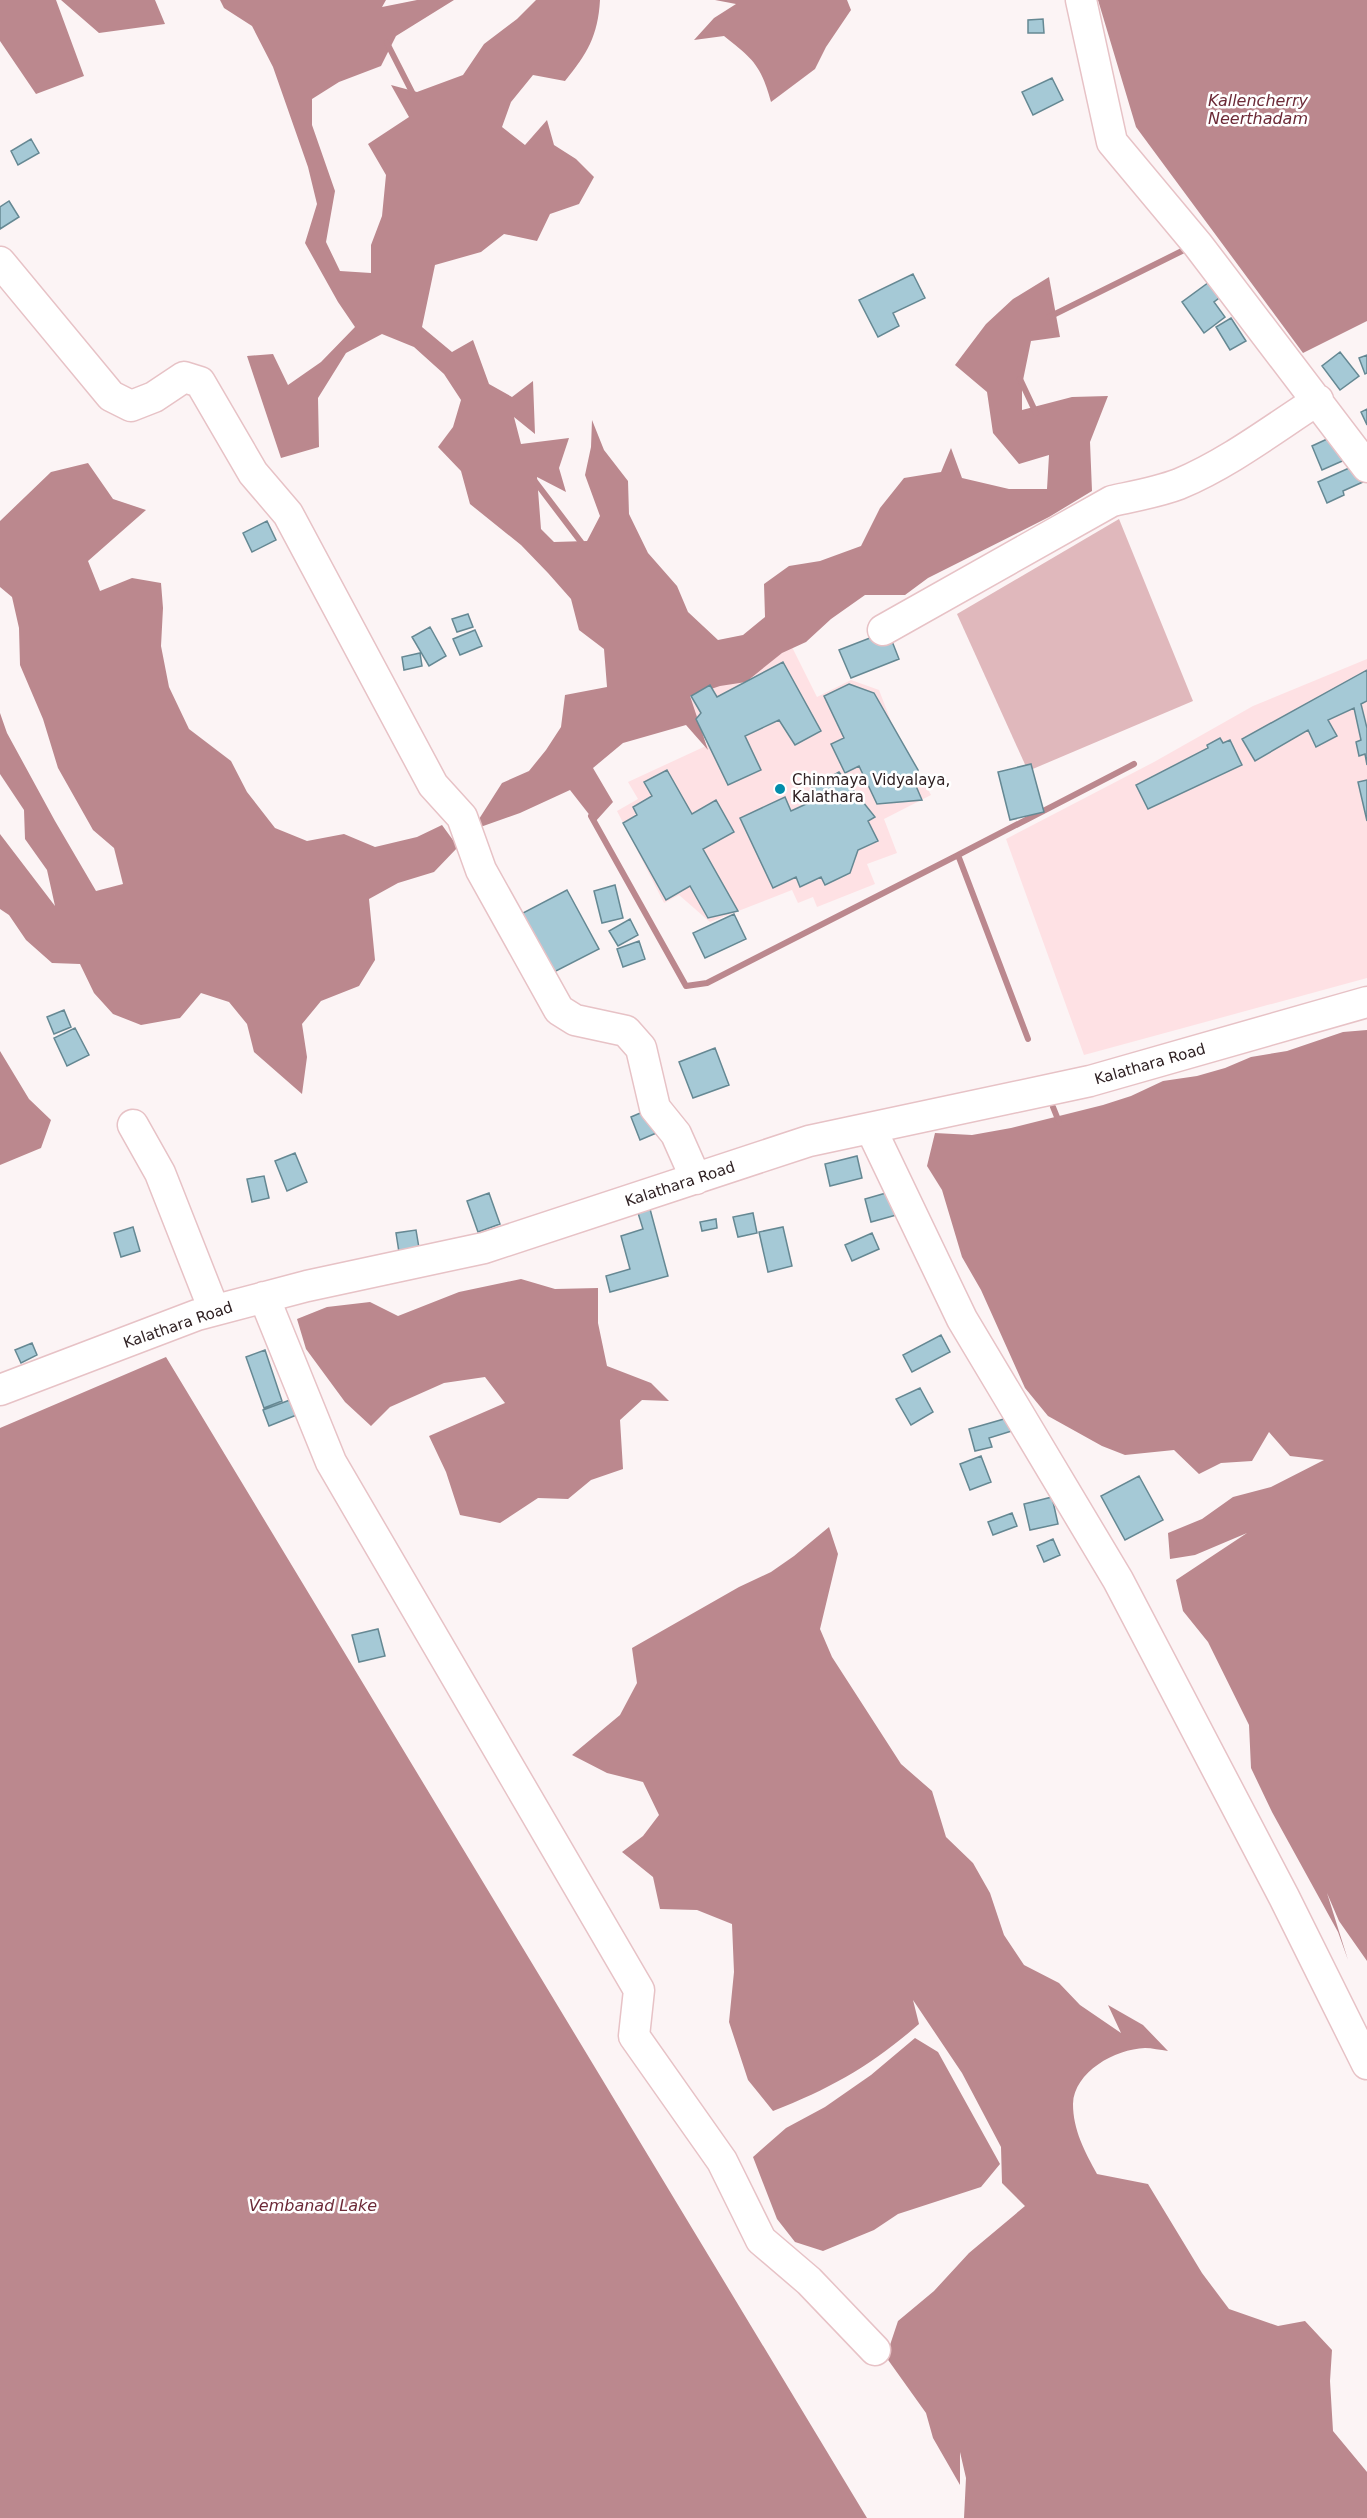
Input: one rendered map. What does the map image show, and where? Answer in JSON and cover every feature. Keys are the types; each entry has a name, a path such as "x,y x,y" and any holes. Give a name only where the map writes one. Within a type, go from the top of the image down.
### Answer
{"street":[{"path":"1081,0 1112,142 1198,245 1367,467"},
{"path":"0,262 111,396 131,406 154,397 184,377 200,382 252,473 288,514 433,786 462,817 481,870 559,1010 575,1020 626,1030 641,1048 655,1108 676,1134 696,1179"},
{"path":"883,630 1112,501 1154,492 1179,483 1229,459 1318,400"},
{"name":"Kalathara Road","path":"0,1390 197,1315 264,1297 484,1248 809,1141 1090,1081 1367,1002"},
{"path":"133,1125 160,1173 214,1310"},
{"path":"872,1129 962,1319 1118,1580 1284,1897 1367,2064"},
{"path":"264,1297 331,1462 639,1990 634,2036 722,2161 761,2240 809,2281 875,2350"}],"shaded area":[{"path":"1119,519 1193,701 1028,771 957,614"},
{"name":"Chinmaya Vidyalaya, Kalathara","path":"790,643 817,697 851,680 879,690 891,721 931,795 884,819 897,853 867,864 875,884 817,907 813,897 798,903 792,890 710,922 679,895 664,903 617,811 638,799 628,782 708,745 683,699"},
{"path":"1367,659 1367,978 1084,1055 1006,839 1154,762 1253,706"}],"water":[{"path":"0,0 56,0 84,76 36,94 0,41"},
{"path":"61,0 155,0 165,24 99,33"},
{"path":"220,0 386,0 382,7 417,0 454,0 396,36 381,66 339,82 312,99 312,125 335,191 326,242 340,271 371,273 371,245 382,216 386,175 368,144 409,117 391,85 417,92 463,75 484,44 517,19 536,0 600,0 594,34 573,71 565,81 533,75 511,102 502,127 525,145 547,120 554,145 576,159 594,177 579,204 550,214 537,241 504,234 481,252 435,265 422,327 452,352 473,340 489,384 512,397 533,381 535,434 514,417 521,444 569,438 559,468 566,492 537,477 541,529 554,542 587,541 600,516 585,475 591,447 592,420 604,450 628,481 629,514 648,553 677,586 688,612 718,640 743,635 765,617 764,584 789,566 820,561 861,546 880,508 904,478 941,472 951,448 962,478 1009,489 1047,489 1049,455 1019,464 993,433 987,392 955,365 986,324 1013,299 1049,277 1060,337 1031,341 1022,385 1022,410 1072,397 1108,396 1090,442 1092,491 1049,517 928,578 905,595 865,595 831,619 806,642 782,653 746,682 720,686 690,696 708,750 686,725 623,743 593,768 613,802 595,822 570,790 520,813 472,830 502,783 529,771 546,750 561,727 565,695 607,687 604,649 579,630 571,599 548,573 521,545 470,504 461,471 438,447 453,427 461,400 444,374 414,347 382,334 346,353 318,398 319,447 281,458 247,356 273,354 288,385 321,362 355,327 338,302 305,243 317,204 308,167 273,67 252,26 224,8"},
{"path":"715,0 847,0 851,10 826,47 815,69 771,102 764,79 755,64 734,44 724,36 694,40 714,18 736,4"},
{"name":"Kallencherry Neerthadam","path":"1098,0 1367,0 1367,321 1303,353 1136,127"},
{"path":"88,463 113,499 146,510 88,561 100,591 132,578 161,583 163,608 161,646 169,687 189,729 231,761 247,792 275,828 307,841 344,834 375,847 417,837 442,825 458,847 434,872 398,883 369,899 375,960 359,986 321,1001 302,1024 307,1057 302,1094 254,1052 247,1024 229,1002 201,993 180,1018 141,1025 113,1014 94,993 80,964 52,963 26,940 9,915 0,909 0,834 55,906 47,870 25,839 24,810 0,774 0,713 7,733 96,891 123,884 114,848 93,830 58,768 43,719 20,665 19,628 12,597 0,587 0,521 51,472"},
{"path":"1367,1030 1367,1961 1339,1921 1327,1893 1348,1960 1338,1932 1272,1812 1251,1768 1249,1725 1208,1642 1183,1611 1176,1580 1247,1533 1195,1555 1170,1559 1168,1533 1202,1519 1233,1497 1271,1487 1324,1460 1290,1456 1269,1432 1252,1461 1221,1463 1199,1474 1174,1450 1125,1455 1102,1446 1048,1416 1025,1388 981,1290 962,1257 942,1190 927,1166 935,1133 972,1135 1011,1128 1103,1105 1131,1096 1163,1081 1197,1076 1251,1057 1287,1051 1343,1032"},
{"path":"0,1051 29,1099 51,1120 41,1148 0,1165"},
{"path":"521,1279 555,1289 598,1288 598,1323 607,1366 651,1383 669,1401 642,1400 620,1420 623,1469 591,1480 568,1499 538,1498 500,1523 460,1515 446,1472 429,1436 505,1403 485,1377 444,1383 390,1407 371,1426 345,1402 306,1349 297,1319 327,1307 370,1302 398,1316 459,1292"},
{"name":"Vembanad Lake","path":"166,1357 867,2518 0,2518 0,1428"},
{"path":"829,1527 838,1554 820,1629 832,1657 901,1764 932,1791 946,1837 973,1863 990,1893 1004,1935 1024,1965 1059,1983 1080,2005 1121,2033 1108,2005 1143,2025 1168,2051 1145,2048 1121,2053 1098,2064 1080,2082 1073,2104 1075,2123 1084,2149 1097,2174 1148,2184 1202,2273 1229,2309 1278,2326 1305,2321 1332,2350 1330,2381 1333,2431 1367,2472 1367,2518 964,2518 966,2478 960,2452 960,2485 933,2438 926,2413 886,2357 898,2321 934,2291 969,2253 1025,2206 1002,2183 1001,2147 962,2073 913,2000 919,2024 902,2039 833,2084 773,2111 748,2080 729,2022 734,1972 732,1924 697,1910 660,1909 653,1877 622,1852 643,1836 659,1815 643,1782 607,1773 572,1755 620,1715 637,1683 632,1648 739,1587 771,1572"},
{"path":"915,2038 938,2052 1000,2164 981,2187 898,2214 874,2230 823,2251 795,2242 777,2219 753,2157 786,2128 825,2107 871,2075"}],"building":[{"path":"1043,19 1044,33 1028,33 1028,20"},
{"path":"1052,78 1063,100 1033,115 1022,92"},
{"path":"31,139 39,153 18,165 11,151"},
{"path":"9,201 19,217 0,229 0,207"},
{"path":"913,274 925,298 893,313 899,326 878,337 859,300"},
{"path":"1216,277 1227,292 1214,302 1225,317 1204,333 1182,302"},
{"path":"1231,318 1246,341 1230,350 1216,327"},
{"path":"1340,352 1359,376 1340,390 1322,366"},
{"path":"1367,355 1367,373 1365,374 1359,358"},
{"path":"1367,409 1367,425 1361,412"},
{"path":"1338,434 1349,458 1322,470 1312,446"},
{"path":"1358,464 1365,481 1343,491 1344,495 1327,503 1318,482"},
{"path":"267,521 276,540 252,552 243,533"},
{"path":"468,614 473,627 457,632 452,619"},
{"path":"430,627 446,656 429,666 412,637"},
{"path":"475,630 482,646 460,655 453,639"},
{"path":"888,631 899,659 851,678 839,650"},
{"path":"420,653 422,666 404,670 402,657"},
{"name":"Chinmaya Vidyalaya, Kalathara","path":"783,662 821,731 795,745 779,720 745,736 761,770 728,785 696,719 701,713 691,696 710,685 717,697"},
{"path":"1367,670 1367,701 1361,704 1367,728 1367,765 1365,754 1359,756 1356,742 1361,740 1354,708 1328,720 1337,736 1316,747 1308,730 1255,761 1242,739"},
{"name":"Chinmaya Vidyalaya, Kalathara","path":"849,684 874,693 918,770 916,786 922,800 877,804 859,766 845,773 831,744 844,738 824,696"},
{"path":"1220,738 1223,743 1230,740 1242,765 1148,809 1136,785 1208,748 1207,745"},
{"path":"1031,764 1044,812 1010,820 998,772"},
{"path":"667,770 692,814 716,800 734,832 703,849 738,911 708,918 690,886 666,900 623,823 637,815 633,807 652,796 644,782"},
{"name":"Chinmaya Vidyalaya, Kalathara","path":"839,772 875,817 868,821 878,841 858,850 850,873 825,885 821,877 800,887 796,877 773,888 740,818 785,797 791,811 817,799 812,787"},
{"path":"1367,780 1367,821 1358,782"},
{"path":"615,885 623,918 602,923 594,891"},
{"path":"567,890 599,949 552,973 521,914"},
{"path":"734,914 746,939 705,958 693,933"},
{"path":"630,919 638,935 618,946 609,931"},
{"path":"639,941 645,959 623,967 617,949"},
{"path":"64,1010 71,1027 54,1034 47,1017"},
{"path":"75,1028 89,1055 67,1066 54,1038"},
{"path":"715,1048 729,1085 693,1098 679,1062"},
{"path":"652,1108 661,1131 640,1140 631,1117"},
{"path":"295,1153 307,1182 287,1191 275,1161"},
{"path":"857,1156 862,1178 830,1186 825,1164"},
{"path":"264,1176 269,1198 252,1202 247,1179"},
{"path":"893,1191 900,1214 871,1222 865,1199"},
{"path":"489,1193 500,1224 478,1232 467,1201"},
{"path":"650,1209 668,1276 610,1292 606,1276 630,1269 621,1236 643,1229 638,1213"},
{"path":"753,1213 757,1233 738,1237 733,1217"},
{"path":"716,1219 717,1228 702,1231 700,1222"},
{"path":"133,1227 140,1251 121,1257 114,1233"},
{"path":"783,1227 792,1266 768,1272 759,1232"},
{"path":"416,1230 419,1248 399,1252 396,1233"},
{"path":"872,1233 879,1249 852,1261 845,1245"},
{"path":"941,1335 950,1352 912,1372 903,1355"},
{"path":"32,1343 37,1355 21,1363 15,1350"},
{"path":"265,1350 282,1401 264,1408 246,1357"},
{"path":"920,1388 933,1412 911,1425 896,1399"},
{"path":"298,1397 304,1412 269,1426 263,1410"},
{"path":"1011,1417 1015,1430 989,1438 992,1447 975,1451 969,1429"},
{"path":"981,1456 991,1482 970,1490 960,1464"},
{"path":"1139,1476 1163,1520 1125,1540 1101,1496"},
{"path":"1052,1497 1058,1524 1030,1530 1024,1504"},
{"path":"1012,1513 1017,1526 993,1535 988,1522"},
{"path":"1053,1539 1060,1555 1044,1562 1037,1546"},
{"path":"378,1629 385,1656 359,1662 352,1635"}],"waterway":[{"path":"387,43 414,96"},
{"path":"1049,317 1188,248"},
{"path":"1020,379 1036,413"},
{"path":"534,480 584,546"},
{"path":"1028,1039 958,855 1134,764"},
{"path":"591,816 686,986 707,983 962,853"},
{"path":"1053,1107 1059,1122"}],"place":[{"name":"Chinmaya Vidyalaya, Kalathara","path":"780,789"}]}
